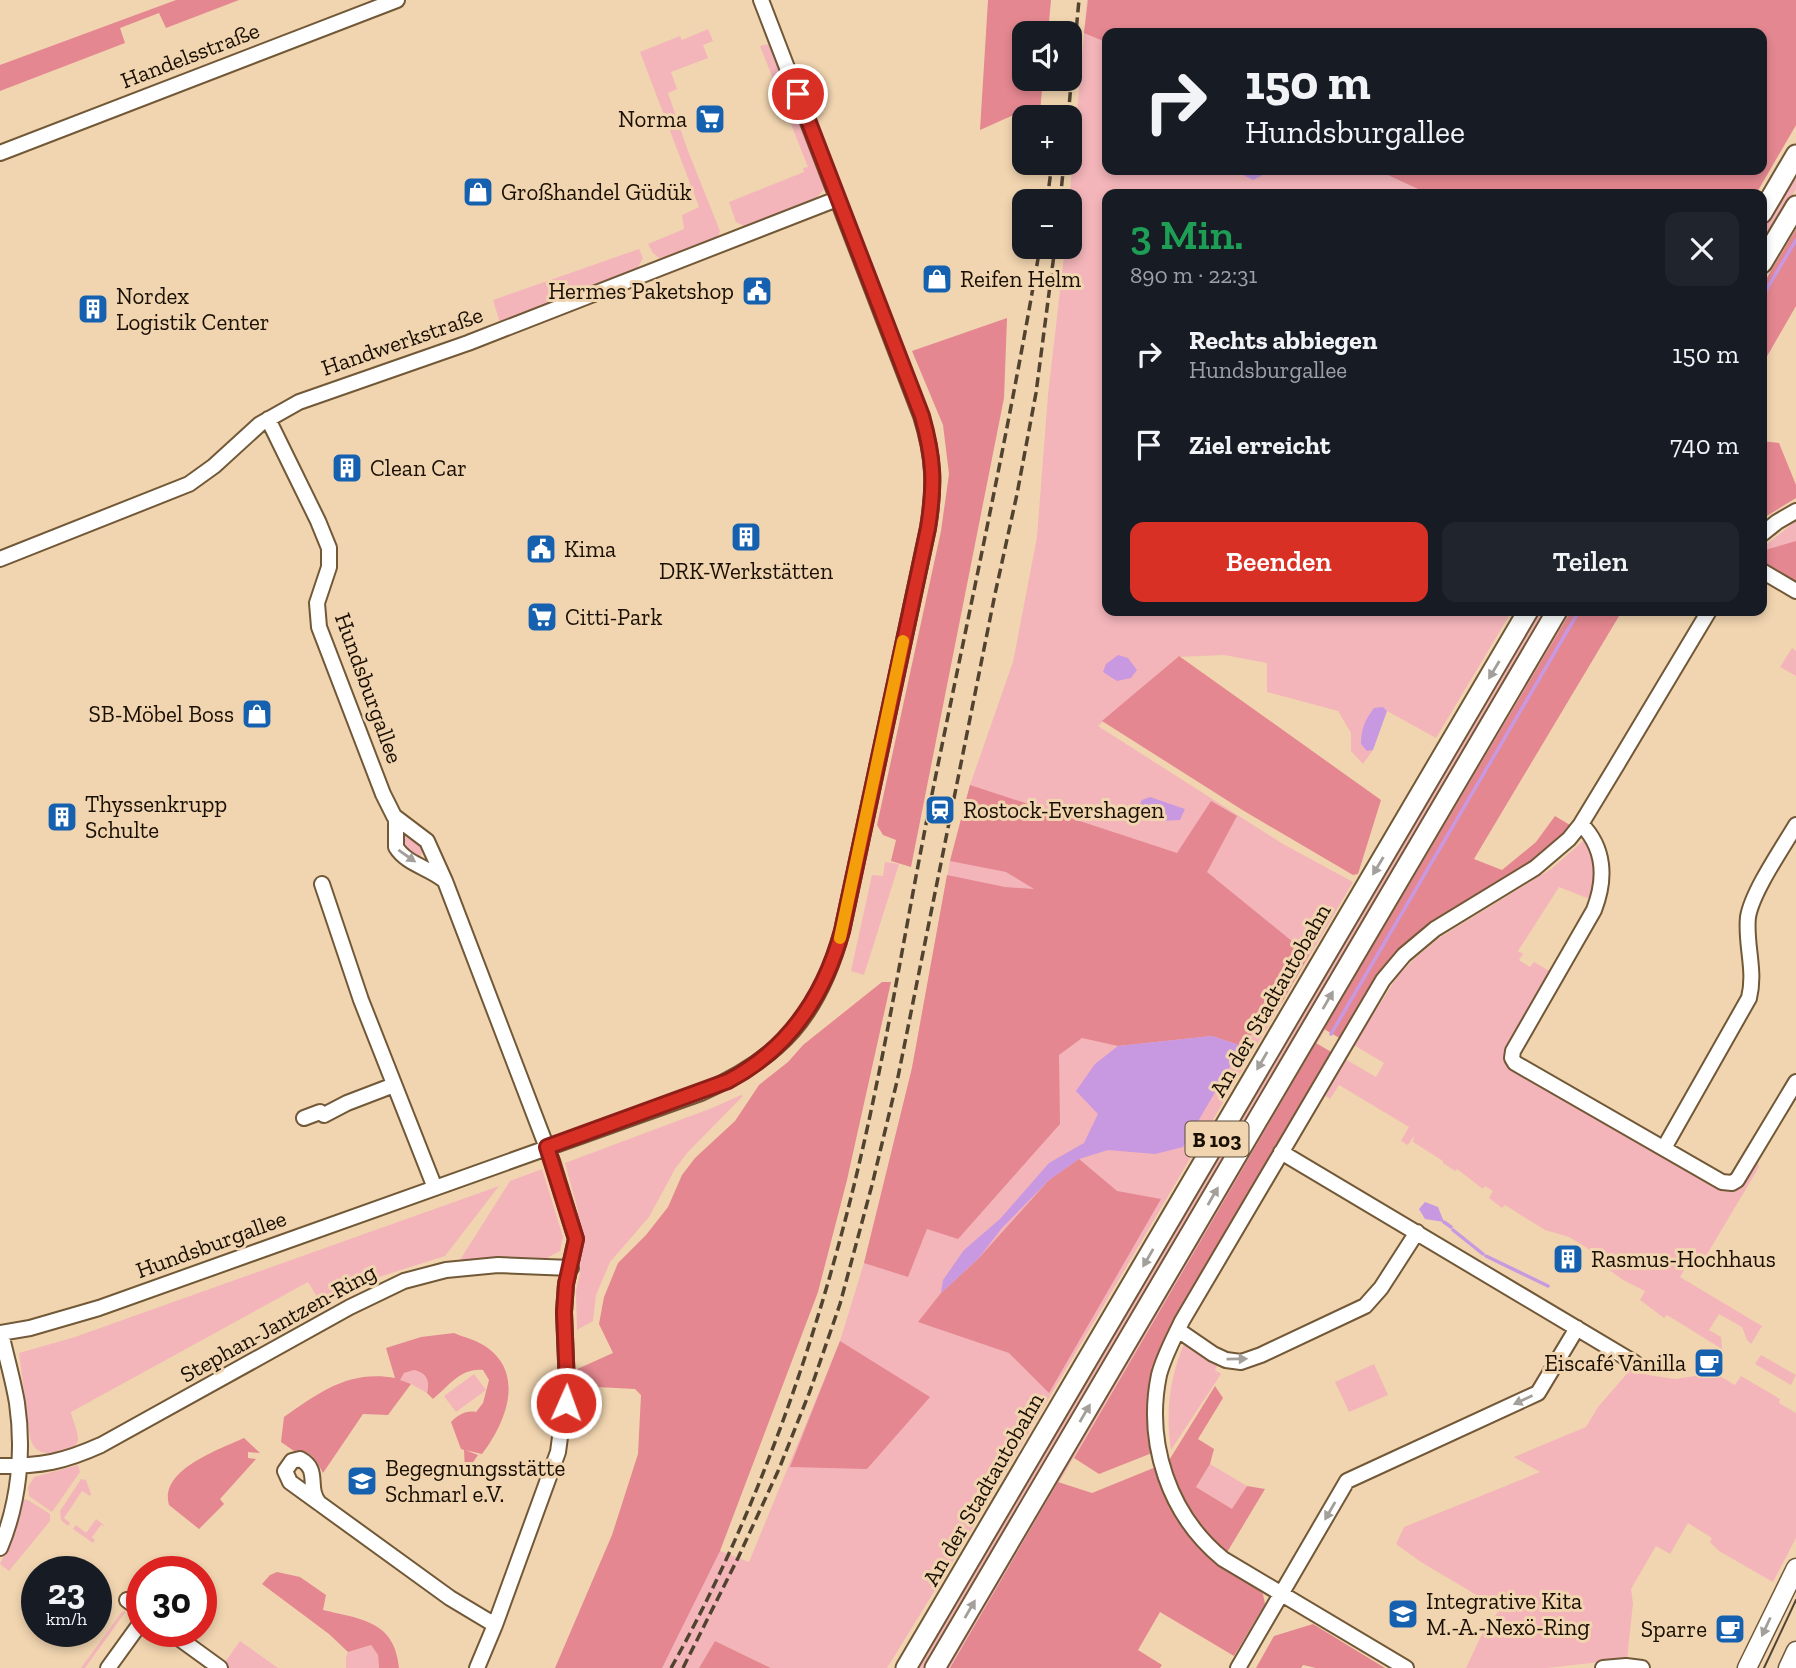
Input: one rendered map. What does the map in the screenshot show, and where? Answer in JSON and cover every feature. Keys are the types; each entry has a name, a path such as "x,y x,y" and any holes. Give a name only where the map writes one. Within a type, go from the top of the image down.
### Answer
{"highway":[{"path":"1767,204 1796,155"},
{"path":"1767,255 1796,206"},
{"name":"An der Stadtautobahn","path":"906,1668 1525,616"},
{"name":"B 103","path":"936,1668 1554,616"}],"main road":[{"path":"1747,1668 1785,1586 1796,1569"},
{"path":"1788,1668 1796,1651"}],"street":[{"name":"Handelsstraße","path":"0,153 397,0"},
{"name":"Hundsburgallee","path":"1,1333 30,1328 99,1308 701,1093 747,1071 779,1046 803,1017 821,989 836,954 933,494 932,458 922,416 761,0"},
{"name":"Handwerkstraße","path":"0,559 188,484 208,471 251,431 291,406 468,343 838,199"},
{"name":"Hundsburgallee","path":"268,419 318,521 328,548 329,567 317,603 318,627 394,817 397,827 395,845 399,852 445,881"},
{"path":"1767,530 1796,511"},
{"path":"1767,574 1796,591"},
{"path":"1406,1668 1281,1595 1210,1549 1190,1525 1170,1488 1160,1457 1156,1399 1160,1374 1178,1330 1374,993 1404,955 1435,929 1535,868 1552,855 1581,824 1706,616"},
{"name":"Hundsburgallee","path":"394,817 427,841 445,881 547,1147"},
{"path":"1581,824 1591,834 1599,851 1602,876 1599,896 1594,910 1513,1051 1512,1058 1515,1063 1722,1182 1732,1183 1737,1180 1796,1082"},
{"path":"1664,1148 1749,998 1753,974 1749,914 1773,864 1796,825"},
{"path":"322,884 361,1000 435,1188"},
{"path":"304,1118 320,1112 324,1115 394,1085"},
{"path":"477,1668 558,1452 567,1385 564,1312 566,1284 576,1239 547,1147"},
{"path":"1281,1152 1635,1363"},
{"path":"1178,1330 1226,1360 1241,1362 1261,1355 1365,1306 1381,1287 1417,1232"},
{"name":"Stephan-Jantzen-Ring","path":"0,1466 60,1462 101,1445 359,1302 404,1281 446,1270 498,1265 571,1268"},
{"path":"1238,1668 1347,1481 1538,1393 1577,1328"},
{"path":"0,1548 14,1502 19,1466 17,1403 1,1333"},
{"path":"319,1503 450,1598 495,1625"},
{"path":"108,1668 126,1643"},
{"path":"191,1647 220,1668"},
{"path":"1603,1668 1642,1668"}],"shaded area":[{"path":"176,0 239,0 166,28 159,13 120,28 125,43 0,91 0,65"},
{"path":"988,0 1051,0 1049,21 1012,21 1012,91 1042,91 1041,105 1012,105 1012,116 980,130"},
{"path":"1087,0 1796,0 1796,125 1759,189 1102,189 1102,616 1509,616 1436,738 1383,707 1367,751 1373,750 1363,764 1351,751 1351,733 1338,711 1267,692 1267,663 1224,655 1177,657 1098,726 1283,844 1353,882 953,1561 887,1668 771,1668 715,1641 699,1668 565,1668 684,1537 749,1562 840,1341 864,1263 912,1068 950,861 970,785 1013,662 1037,537 1048,395 1064,259 1082,259 1082,189 1070,189 1071,175 1082,175 1082,105 1078,105 1079,91 1082,91"},
{"path":"1088,0 1796,0 1796,125 1759,189 1418,189 1388,175 1767,175 1767,28 1102,28 1102,40 1084,33"},
{"path":"708,29 713,41 703,45 708,58 671,72 677,89 668,93 720,231 718,237 670,257 659,258 648,244 684,229 682,215 699,207 640,52 680,36 682,40"},
{"path":"772,45 826,181 825,188 814,201 748,228 736,222 729,202 804,172 803,168 808,167 760,46"},
{"path":"1796,174 1796,189 1767,238 1767,223"},
{"path":"1244,175 1263,175 1253,180"},
{"path":"1796,229 1796,306 1767,356 1767,278"},
{"path":"639,249 643,258 636,271 629,275 500,323 493,300"},
{"path":"1007,318 1004,398 911,867 891,861 896,840 883,835 877,825 941,531 949,474 943,425 912,351"},
{"path":"1767,442 1779,443 1796,485 1796,498 1767,516"},
{"path":"1796,521 1796,582 1767,565 1767,544"},
{"path":"1796,541 1796,582 1767,565 1767,550"},
{"path":"1536,616 1545,616 926,1668 918,1668"},
{"path":"1563,616 1568,616 950,1668 944,1668"},
{"path":"1568,616 1619,616 1474,859 1502,870 1536,842 1555,816 1570,825 1528,868 1440,918 1413,938 1382,973 1341,1039 1324,1029"},
{"path":"1792,648 1796,651 1796,676 1780,667"},
{"path":"1118,655 1128,658 1137,670 1131,678 1117,681 1103,672 1106,664"},
{"path":"1179,656 1381,800 1358,874 1353,875 1244,811 1102,721"},
{"path":"1383,707 1387,711 1373,750 1367,751 1361,744 1364,725 1374,708"},
{"path":"970,785 1177,853 1211,801 1237,816 1207,872 1309,955 1282,1002 1275,1005 1242,1046 1212,1036 1118,1046 1082,1038 1059,1055 1060,1124 958,1239 927,1229 908,1277 864,1263 912,1068 947,875 1005,887 1034,889 1006,872 950,861"},
{"path":"1150,797 1185,809 1180,820 1159,821 1139,806 1142,800"},
{"path":"407,834 420,842 420,857 403,851 401,837"},
{"path":"1591,834 1599,851 1597,902 1559,887 1518,951 1523,954 1519,960 1530,967 1534,962 1556,975 1512,1058 1728,1184 1750,1158 1757,1162 1759,1167 1703,1261 1692,1256 1680,1277 1762,1326 1751,1344 1742,1327 1719,1314 1709,1330 1721,1337 1722,1349 1667,1315 1664,1318 1640,1300 1645,1291 1605,1267 1587,1248 1569,1237 1545,1230 1505,1205 1502,1208 1489,1198 1493,1191 1485,1186 1483,1189 1457,1169 1455,1171 1443,1163 1413,1142 1414,1136 1408,1145 1401,1141 1409,1127 1339,1085 1330,1099 1324,1095 1345,1059 1376,1077 1384,1063 1354,1045 1397,977 1415,958 1439,938 1551,869"},
{"path":"885,862 899,864 864,975 851,971 872,875 883,876"},
{"path":"882,982 891,982 847,1180 818,1292 720,1551 662,1668 555,1668 612,1535 638,1454 641,1395 635,1389 578,1386 575,1370 613,1353 599,1324 604,1297 618,1263 646,1235 668,1207 682,1175 695,1158 735,1121 759,1085 788,1062 803,1045"},
{"path":"1212,1036 1242,1046 1183,1147 1155,1154 1108,1150 1079,1159 1049,1180 1002,1228 978,1259 941,1293 943,1280 964,1250 1000,1219 1049,1163 1084,1143 1098,1114 1076,1091 1095,1064 1118,1046"},
{"path":"1316,1043 1333,1053 1154,1371 1149,1395 1152,1453 1099,1474 1074,1458"},
{"path":"743,1096 687,1153 675,1169 649,1217 610,1262 596,1295 593,1321 577,1330 576,1291 582,1239 577,1207 565,1163"},
{"path":"1079,1159 1117,1191 1161,1199 1049,1393 1009,1353 918,1322 941,1293 978,1259 1049,1180"},
{"path":"542,1169 563,1237 560,1251 543,1260 458,1263 510,1181"},
{"path":"499,1186 445,1256 382,1276 320,1302 308,1282 71,1412 78,1439 68,1450 49,1453 39,1451 32,1444 19,1353 75,1337"},
{"path":"1425,1202 1438,1207 1444,1222 1425,1219 1419,1209"},
{"path":"454,1333 485,1346 498,1357 508,1384 504,1413 491,1442 482,1454 465,1450 478,1455 467,1471 464,1450 461,1449 451,1422 462,1414 476,1412 483,1403 489,1380 483,1370 461,1375 433,1399 427,1393 428,1381 425,1375 414,1370 404,1373 400,1380 411,1384 388,1415 363,1414 323,1473 308,1453 294,1451 281,1442 284,1417 310,1399 349,1380 378,1376 395,1378 386,1348 421,1337"},
{"path":"1186,1339 1219,1362 1215,1370 1221,1374 1171,1450 1170,1393"},
{"path":"840,1341 930,1397 867,1469 790,1467"},
{"path":"1761,1355 1796,1375 1791,1385 1755,1364"},
{"path":"1374,1364 1388,1395 1349,1412 1335,1382"},
{"path":"1631,1369 1675,1379 1715,1373 1735,1385 1741,1376 1780,1399 1779,1403 1796,1413 1796,1538 1773,1582 1719,1551 1710,1542 1712,1538 1688,1523 1670,1554 1656,1546 1631,1589 1633,1603 1627,1659 1547,1668 1466,1668 1481,1636 1500,1609 1396,1544 1404,1527 1540,1472 1514,1457 1586,1427 1598,1407"},
{"path":"414,1370 426,1378 427,1393 399,1380 404,1373"},
{"path":"474,1374 486,1390 456,1412 444,1396"},
{"path":"1215,1386 1223,1398 1198,1439 1214,1449 1210,1464 1196,1487 1232,1509 1247,1486 1265,1489 1223,1559 1210,1549 1163,1470"},
{"path":"244,1438 260,1453 248,1452 248,1458 256,1459 220,1499 224,1504 199,1529 169,1505 168,1493 173,1481 181,1472 206,1455"},
{"path":"1210,1464 1247,1486 1233,1510 1196,1487"},
{"path":"78,1465 80,1472 52,1512 29,1496 28,1487 34,1477"},
{"path":"1156,1467 1174,1508 1263,1594 1265,1604 1234,1656 1160,1612 1138,1650 1162,1665 1160,1668 950,1668 1058,1482 1092,1493"},
{"path":"81,1479 86,1480 91,1494 90,1496 82,1491 64,1518 70,1523 68,1526 61,1520 60,1511"},
{"path":"24,1499 50,1514 50,1521 9,1571 0,1564 14,1534"},
{"path":"96,1519 105,1526 101,1525 92,1537 95,1540 93,1543 73,1529 76,1525 86,1533"},
{"path":"277,1572 300,1577 326,1595 323,1610 363,1620 383,1631 391,1640 399,1668 379,1668 378,1655 371,1645 348,1652 329,1634 262,1584"},
{"path":"126,1611 112,1630 112,1625 121,1613"},
{"path":"1313,1624 1385,1668 1316,1668 1303,1665 1301,1668 1256,1668 1274,1636"},
{"path":"240,1641 278,1668 226,1668 223,1665"},
{"path":"715,1641 771,1668 699,1668"},
{"path":"371,1645 378,1655 379,1668 346,1668 348,1652"},
{"path":"96,1647 100,1647 85,1668 81,1668"}],"waterway":[{"path":"1767,289 1796,240"},
{"path":"1331,1034 1576,616"},
{"path":"1444,1222 1451,1227"},
{"path":"1453,1230 1483,1254"},
{"path":"1486,1256 1548,1286"}],"tram line":[{"path":"1764,1668 1796,1600"}],"railway":[{"path":"1069,105 1079,0"},
{"path":"1049,189 1050,175"},
{"path":"1061,189 1063,175"},
{"path":"671,1668 730,1552 756,1491 802,1366 840,1240 876,1087 928,814 1001,460 1038,259"},
{"path":"683,1668 779,1469 810,1391 840,1304 872,1185 898,1077 1017,494 1036,393 1053,259"}],"slow traffic":[{"path":"840,938 903,641"}],"place":[{"name":"Norma","path":"710,119"},
{"name":"Großhandel Güdük","path":"478,192"},
{"name":"Reifen Helm","path":"937,279"},
{"name":"Hermes Paketshop","path":"757,291"},
{"name":"Nordex Logistik Center","path":"93,309"},
{"name":"Clean Car","path":"347,468"},
{"name":"DRK-Werkstätten","path":"746,537"},
{"name":"Kima","path":"541,549"},
{"name":"Citti-Park","path":"542,617"},
{"name":"SB-Möbel Boss","path":"257,714"},
{"name":"Rostock-Evershagen","path":"940,810"},
{"name":"Thyssenkrupp Schulte","path":"62,817"},
{"name":"Rasmus-Hochhaus","path":"1568,1259"},
{"name":"Eiscafé Vanilla","path":"1709,1363"},
{"name":"Begegnungsstätte Schmarl e.V.","path":"362,1481"},
{"name":"Integrative Kita M.-A.-Nexö-Ring","path":"1403,1614"},
{"name":"Sparre","path":"1730,1629"}],"route":[{"path":"566,1403 564,1312 566,1284 576,1239 547,1147 701,1093 747,1071 779,1046 810,1008 829,972 842,931 928,528 933,494 932,458 922,416 798,94"}]}
